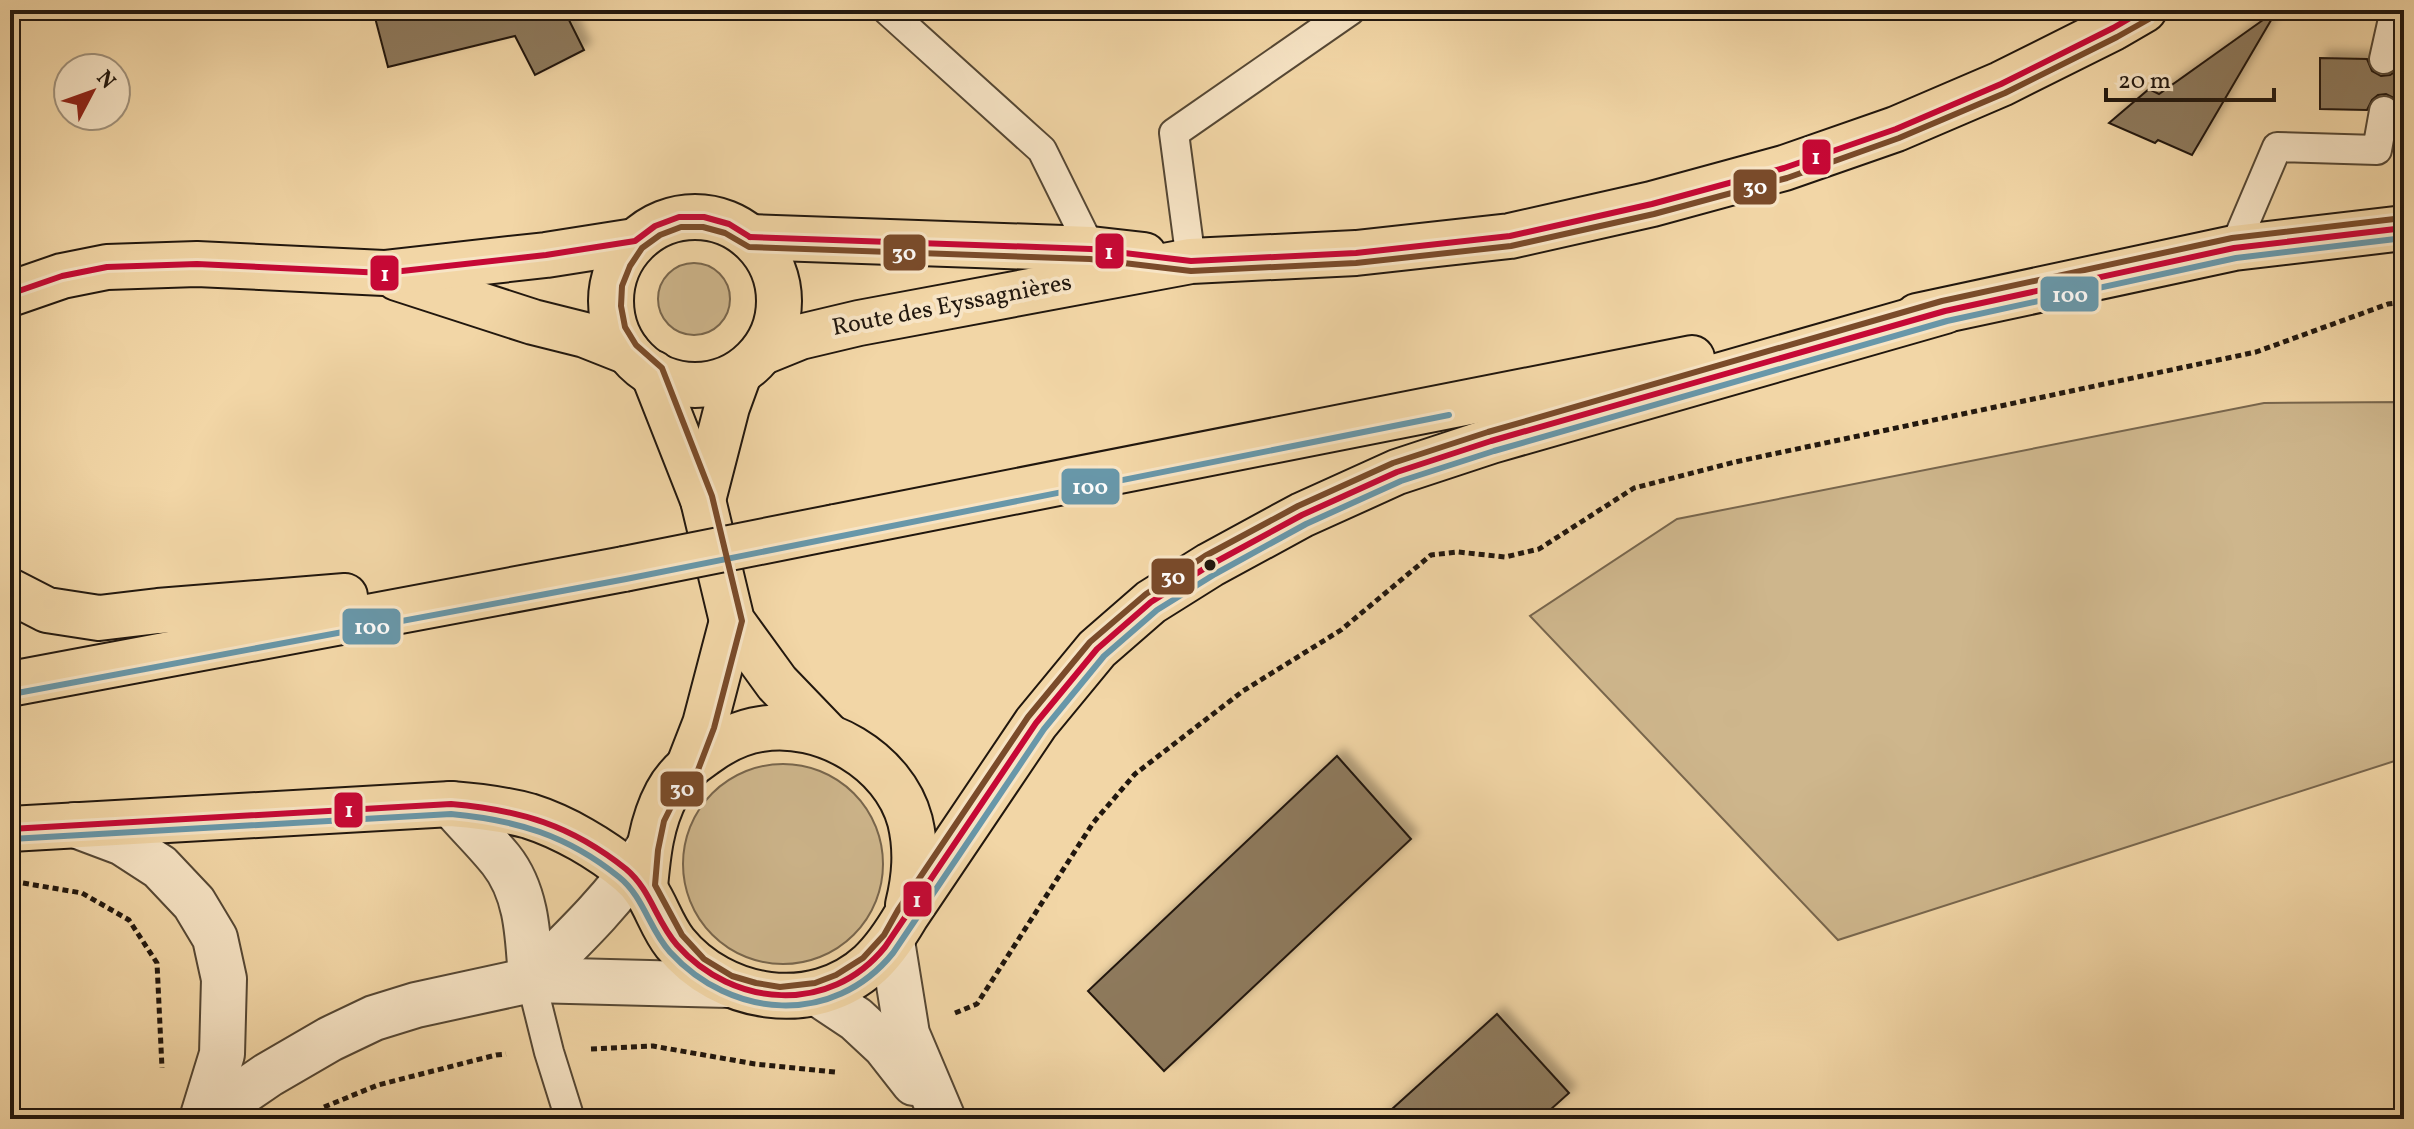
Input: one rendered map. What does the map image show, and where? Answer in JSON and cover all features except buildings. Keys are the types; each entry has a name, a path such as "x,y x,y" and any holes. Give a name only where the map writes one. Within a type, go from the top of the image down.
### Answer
{"main road":[{"name":"Route des Eyssagnières","path":"751,363 800,337 859,323 1191,261 1356,253 1510,236 1652,204 1784,168 1896,129 2001,84 2144,10"},
{"path":"703,500 727,407 751,363 775,329 780,304 777,279 767,256 750,237 729,224 704,217 679,217 655,226 635,241 621,261 612,284 611,307 616,331 640,363 703,500 732,621 777,683 828,736"},
{"path":"10,684 624,569 1548,384 1945,311 2234,248 2404,228"},
{"name":"Route des Eyssagnières","path":"750,237 1091,249 1191,261"},
{"path":"10,294 62,276 107,267 197,264 384,273 546,255 635,241"},
{"path":"384,273 533,322 585,335 673,382 696,385 718,382 751,363"},
{"path":"899,928 914,881 916,853 909,818 893,787 871,761 828,736 802,729 761,729 722,741 689,765 669,790 655,818 642,870 674,941 698,967 728,985 780,997 817,993 840,984 869,966 899,928 1036,723 1097,649 1151,602 1210,565 1302,515 1397,472 1491,441 1945,311"},
{"path":"10,591 47,610 99,618 570,578"},
{"path":"689,765 705,724 732,621"},
{"path":"10,829 451,804 529,816 642,870"}],"street":[{"path":"451,804 503,862 519,893 528,926 531,980"},
{"path":"75,825 123,843 160,867 194,903 215,938 224,979 222,1054 203,1119"},
{"path":"531,980 642,870"},
{"path":"899,928 896,1040 942,1119"},
{"path":"203,1119 268,1075 330,1039 374,1018 416,1005 531,980 728,985"},
{"path":"817,993 856,1019 896,1040"}],"lane":[{"path":"887,10 1042,150 1091,249"},
{"path":"1191,261 1174,133 1351,10"},
{"path":"2384,59 2395,10"},
{"path":"2234,248 2277,147 2377,150 2384,111"},
{"path":"531,980 570,1119"}],"path":[{"path":"321,1108 378,1085 496,1055 653,1046 755,1064 834,1072 856,1067 896,1040 977,1004 1093,823 1135,774 1243,691 1341,630 1431,555 1458,552 1505,557 1539,549 1634,488 1735,462 2256,352 2388,304 2404,302"},
{"path":"10,883 82,893 129,920 157,963 162,1075"}],"shaded area":[{"path":"694,263 714,269 724,279 730,299 724,319 714,329 694,335 674,329 664,319 658,299 664,279 674,269"},
{"path":"2404,402 2404,758 1838,940 1530,616 1677,519 2264,403"},
{"path":"783,764 821,771 854,793 876,826 883,864 876,902 854,935 821,957 783,964 745,957 712,935 690,902 683,864 690,826 712,793 745,771"}],"transit line":[{"name":"1","path":"750,237 1091,249 1191,261 1356,253 1510,236 1652,204 1784,168 1896,129 2001,84 2144,10"},
{"name":"30","path":"2149,19 2005,93 1899,138 1787,178 1654,214 1511,246 1356,263 1191,271 1090,259 749,247 725,233 703,227 681,227 660,235 642,248 622,286 621,306 625,327 636,345 662,368 712,496 742,621 714,728 698,770 677,795 664,821 658,850 655,885 682,935 704,959 732,976 780,987 815,983 836,975 863,958 884,935 1028,717 1090,642 1146,594 1205,556 1298,506 1393,463 1488,432 1942,301 2232,238 2403,218"},
{"name":"1","path":"10,294 62,276 107,267 197,264 384,273 546,255 635,241 655,226 679,217 704,217 729,224 750,237"},
{"name":"1","path":"10,829 451,804 500,810 565,831 626,869 642,886 677,945 700,966 725,981 753,991 781,995 810,993 837,984 863,969 885,947 1036,723 1097,649 1151,602 1210,565 1302,515 1397,472 1491,441 1945,311 2234,248 2404,228"},
{"name":"100","path":"11,839 451,814 497,820 560,840 600,862 628,885 670,952 695,974 722,991 752,1001 782,1005 812,1003 841,993 869,977 893,953 1044,729 1104,656 1157,610 1306,524 1401,481 1494,451 1947,321 2236,258 2404,238"},
{"name":"100","path":"12,694 626,579 1449,415"}]}
